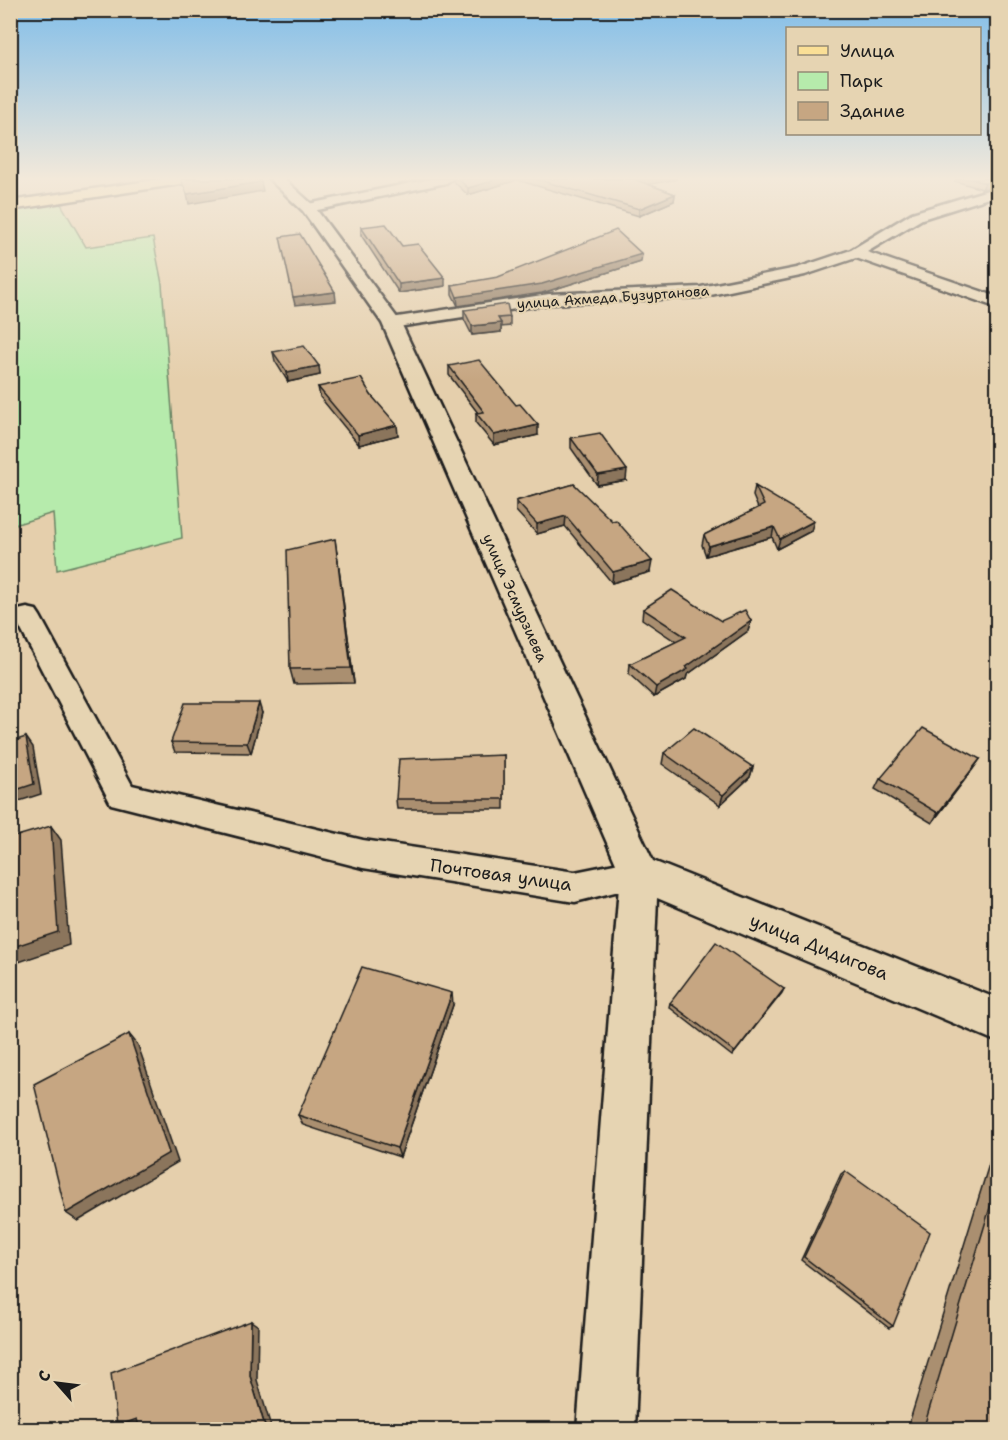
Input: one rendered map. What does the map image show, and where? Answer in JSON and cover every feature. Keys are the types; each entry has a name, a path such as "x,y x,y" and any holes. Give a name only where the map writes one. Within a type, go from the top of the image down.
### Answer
{"street":[{"name":"улица Эсмурзиева","path":"336,246 391,323 639,873"},
{"name":"улица Ахмеда Бузуртанова","path":"391,323 549,299 701,292 800,272 856,253 867,246"},
{"path":"856,253 998,303"},
{"name":"Почтовая улица","path":"27,616 122,795 363,854 575,887 639,873"},
{"path":"606,1430 639,873"},
{"name":"улица Дидигова","path":"639,873 998,1021"}],"green space":[{"path":"11,246 155,246 162,284 182,538 57,570 53,513 11,526"}],"building":[{"path":"282,246 307,246 335,292 293,297"},
{"path":"374,246 420,246 445,278 399,284"},
{"path":"575,246 634,246 642,254 542,284 457,297 452,285 498,277"},
{"path":"507,304 510,317 498,318 501,323 472,326 464,310"},
{"path":"304,346 319,366 287,372 273,352"},
{"path":"479,360 516,405 520,404 538,425 494,435 476,413 484,412 449,366"},
{"path":"361,378 371,395 397,425 358,435 318,387"},
{"path":"600,433 627,470 598,475 571,438"},
{"path":"574,484 612,521 616,520 652,561 613,572 566,516 537,524 516,501"},
{"path":"755,486 814,521 780,539 774,527 709,546 704,535 764,505"},
{"path":"335,539 351,668 290,669 287,550"},
{"path":"672,590 721,621 745,610 751,621 686,667 688,669 656,687 630,664 686,637 643,609"},
{"path":"185,703 259,703 247,743 171,742"},
{"path":"694,728 753,767 723,795 664,753"},
{"path":"923,728 980,759 938,813 880,779"},
{"path":"26,737 34,784 10,792 10,742"},
{"path":"504,755 504,799 396,799 399,759"},
{"path":"51,826 58,932 10,948 10,838"},
{"path":"716,942 784,989 735,1052 670,1003"},
{"path":"362,967 452,993 397,1148 298,1115"},
{"path":"129,1034 169,1153 66,1213 34,1084"},
{"path":"845,1171 930,1232 893,1326 804,1257"},
{"path":"998,1181 998,1430 923,1430"},
{"path":"251,1321 250,1376 266,1430 140,1430 137,1419 117,1426 111,1373"}]}
